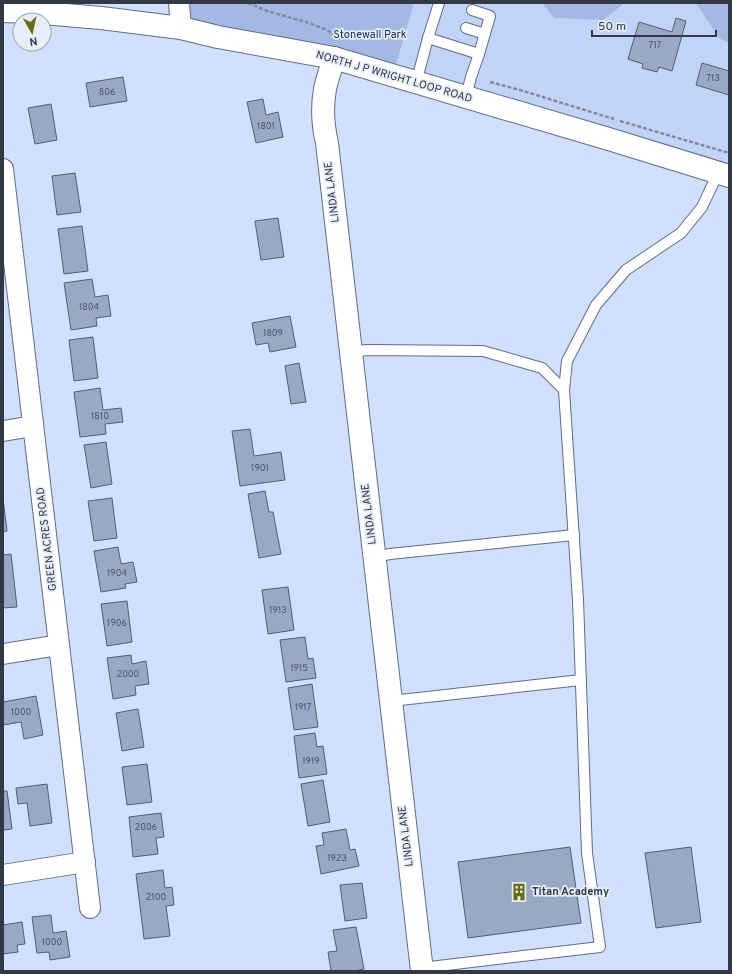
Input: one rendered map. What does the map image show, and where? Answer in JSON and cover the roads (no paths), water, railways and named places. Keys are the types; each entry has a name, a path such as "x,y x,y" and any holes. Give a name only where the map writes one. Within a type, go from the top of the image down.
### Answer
{"street":[{"path":"180,3 181,28"},
{"name":"NORTH J P WRIGHT LOOP ROAD","path":"3,11 100,18 181,28 218,37 338,50 416,83 468,87 604,138 723,175"},
{"name":"LINDA LANE","path":"338,50 325,89 323,112 325,136 421,970"},
{"name":"GREEN ACRES ROAD","path":"3,169 5,207 33,426 90,908"},
{"path":"3,431 33,426"},
{"path":"3,654 59,645"},
{"path":"3,875 85,862"}],"lane":[{"path":"416,83 428,38 438,18 439,3"},
{"path":"468,87 490,16 472,10"},
{"path":"466,28 484,34"},
{"path":"428,38 479,54"},
{"path":"421,970 600,947 587,853 578,600 564,390 567,361 596,305 626,270 681,233 702,207 723,175"},
{"path":"351,352 367,350 483,351 542,368 564,390"},
{"path":"374,557 390,554 574,535"},
{"path":"391,701 581,680"}],"place":[{"name":"Titan Academy","path":"519,892"}],"park label":[{"name":"Stonewall Park","path":"370,35"}]}
